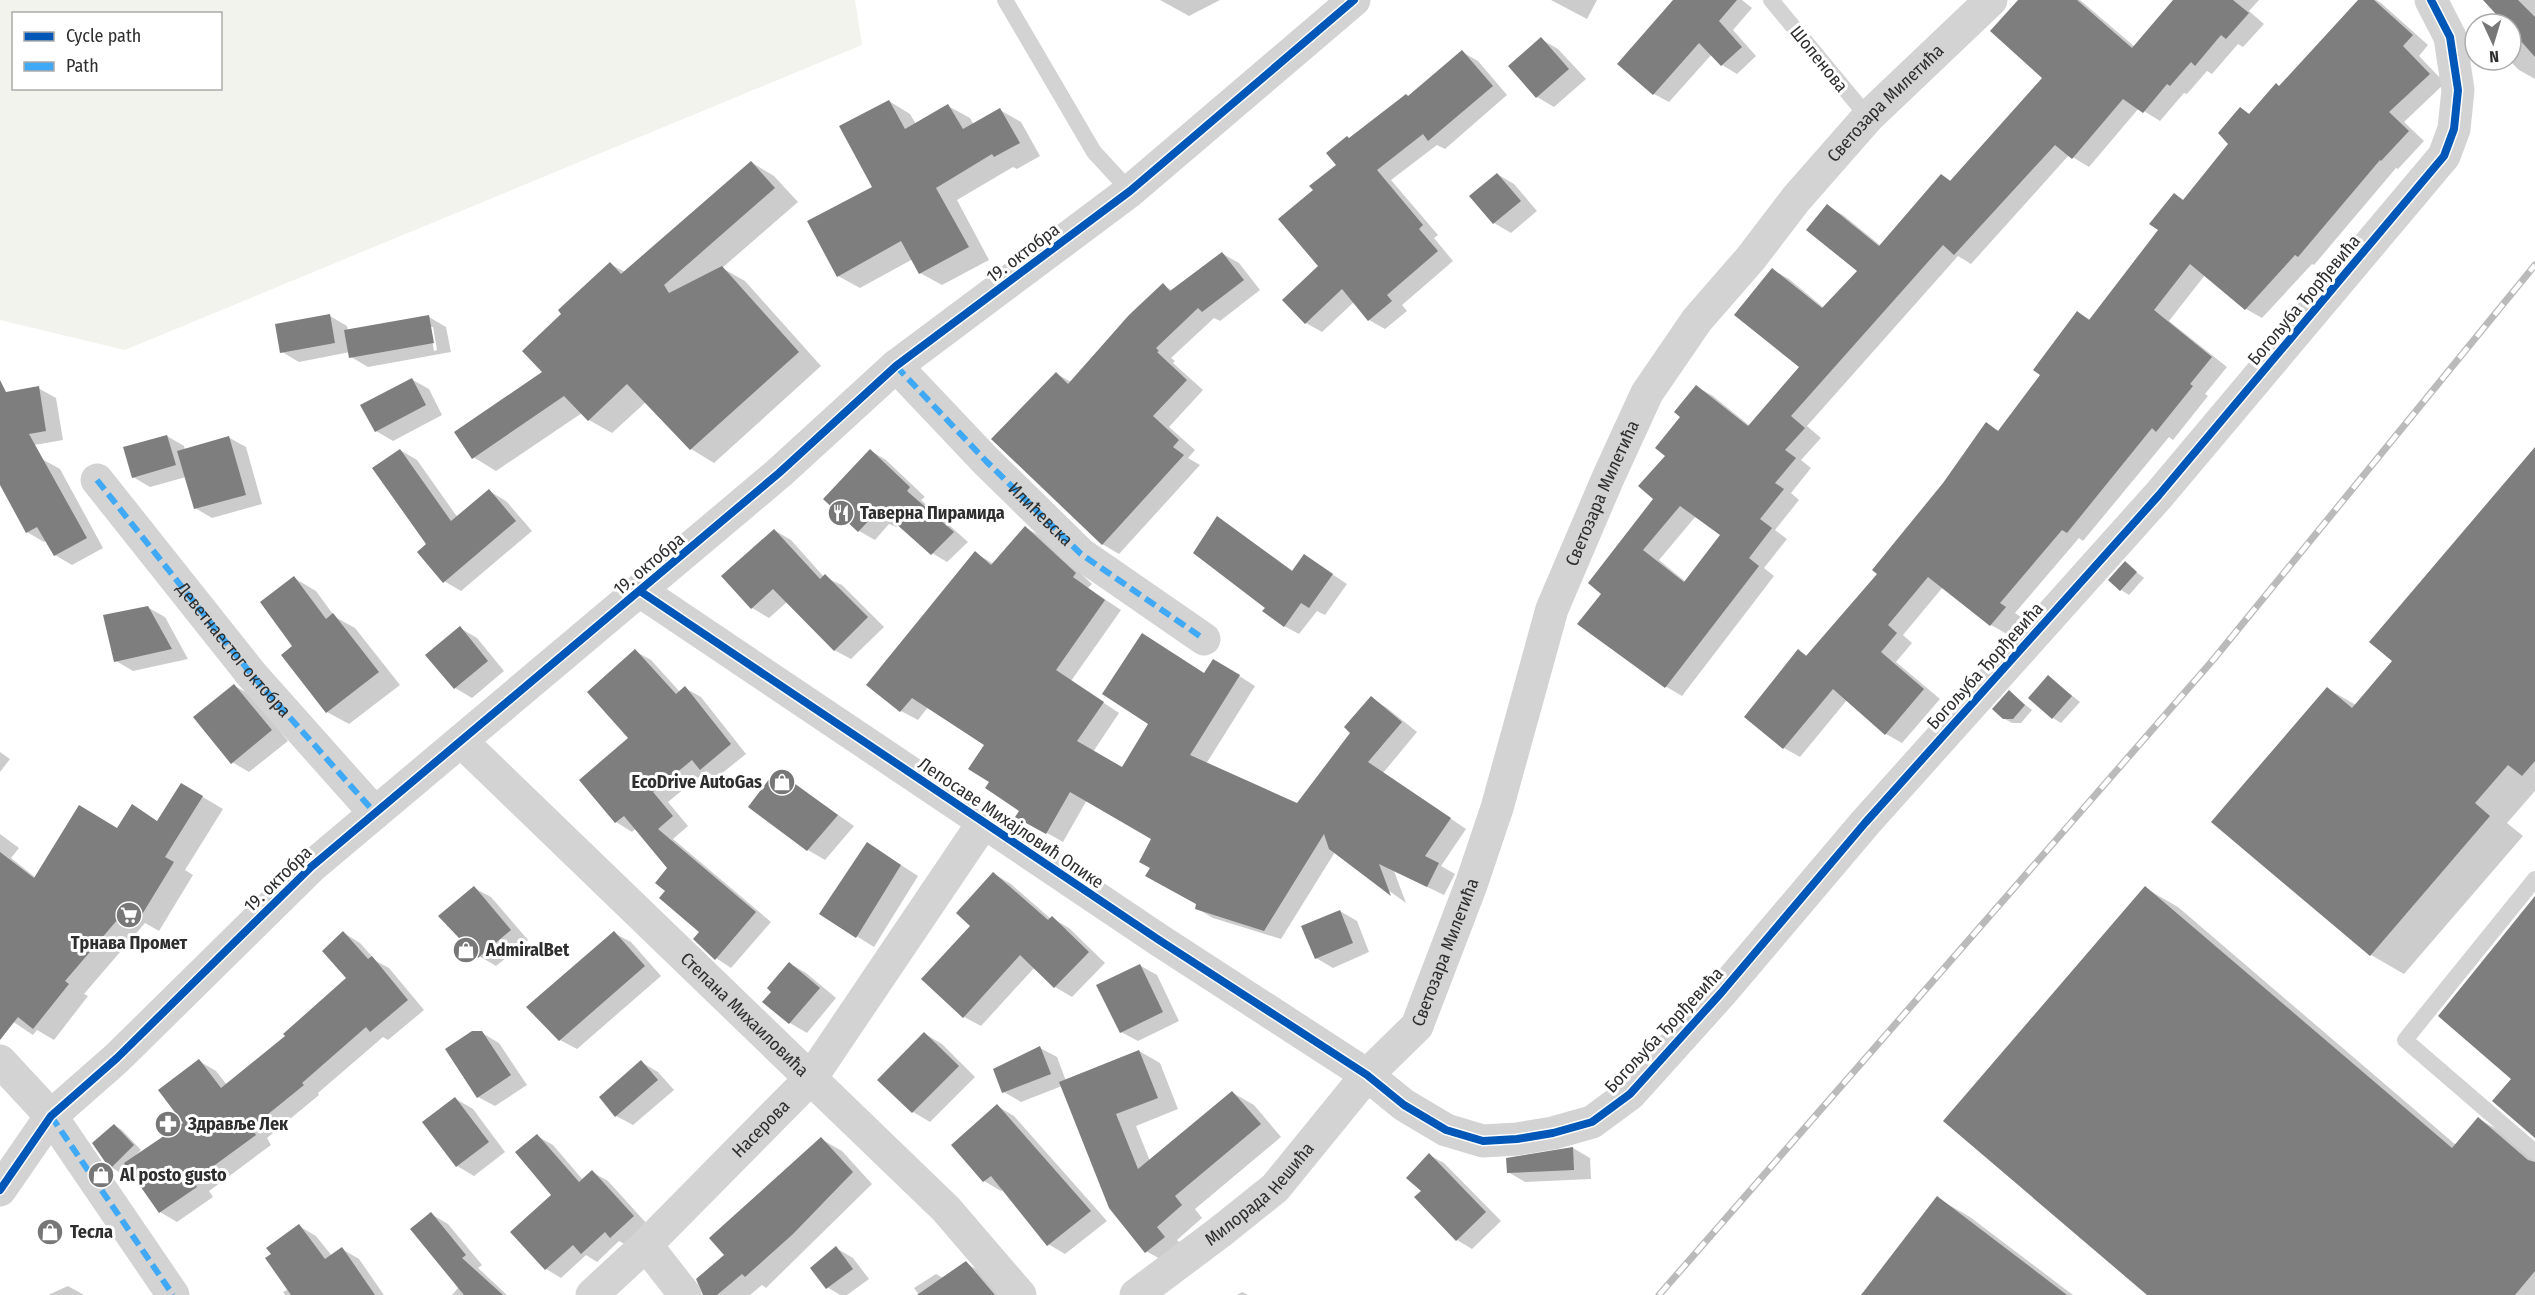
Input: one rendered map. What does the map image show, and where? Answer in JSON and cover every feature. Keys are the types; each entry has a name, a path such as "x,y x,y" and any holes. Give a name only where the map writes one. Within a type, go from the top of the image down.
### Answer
{"street":[{"name":"19. октобра","path":"0,1190 51,1116 117,1058 311,867 779,473 896,366 1130,191 1354,0"},
{"name":"Светозара Милетића","path":"1367,1075 1417,1026 1471,885 1497,808 1552,609 1647,393 1697,320 1751,258 1796,199 1868,117 1991,0"},
{"name":"Богољуба Ђорђевића","path":"1367,1075 1404,1105 1446,1130 1483,1141 1517,1139 1554,1133 1592,1122 1630,1094 1721,993 1872,814 2159,495 2444,156 2454,129 2458,90 2450,38 2431,0"},
{"name":"Илићевска","path":"896,366 986,461 1081,554 1204,639"},
{"name":"Деветнаестог октобра","path":"97,480 252,675 375,813"},
{"name":"Лепосаве Михајловић Опике","path":"640,591 983,823 1367,1075"},
{"name":"Степана Михаиловића","path":"461,741 946,1209 1020,1295"},
{"name":"Насерова","path":"592,1295 646,1245 811,1078 983,823"},
{"path":"0,1061 51,1116 172,1295"},
{"name":"Милорада Нешића","path":"1136,1295 1275,1188 1367,1075"},
{"path":"646,1245 685,1295"}],"lane":[{"path":"1005,0 1094,152 1130,191"},
{"name":"Шопенова","path":"1771,0 1868,117"},
{"path":"2535,879 2405,1040 2535,1152"}],"shaded area":[{"path":"0,0 855,0 862,45 125,350 0,320"}],"building":[{"path":"1673,0 1737,0 1719,21 1742,47 1721,66 1699,43 1653,95 1617,64"},
{"path":"2018,0 2077,0 2132,48 2173,0 2233,0 2249,13 2226,39 2221,35 2195,66 2191,62 2170,86 2167,84 2143,113 2123,99 2072,159 2055,145 1954,255 1943,245 1791,416 1805,428 1785,450 1796,458 1775,483 1784,489 1760,519 1772,528 1749,558 1759,566 1665,688 1577,624 1601,594 1588,583 1653,499 1638,486 1665,456 1655,448 1680,417 1674,412 1696,385 1748,426 1799,367 1734,315 1772,268 1822,308 1857,271 1806,230 1827,204 1879,246 1941,174 1950,181 2042,78 1990,31","holes":["1680,506 1720,535 1684,582 1643,550"]},
{"path":"2358,0 2374,0 2413,35 2403,46 2430,74 2389,112 2409,131 2380,160 2298,257 2295,255 2245,310 2190,264 2154,310 2212,357 2190,384 2193,386 2156,432 2152,428 2067,533 2062,530 2000,603 2006,607 1990,626 1928,577 1888,625 1897,633 1881,652 1924,689 1885,735 1833,689 1783,749 1744,717 1798,649 1806,656 1877,574 1872,570 1943,483 1986,422 1998,431 2040,375 2033,370 2077,311 2089,320 2158,230 2149,224 2174,193 2183,200 2228,144 2218,133 2240,107 2249,114 2276,83 2279,86"},
{"path":"2483,0 2518,0 2535,17 2535,57 2523,44 2523,12 2494,12"},
{"path":"1541,37 1569,69 1536,98 1508,66"},
{"path":"1462,50 1493,86 1428,141 1423,134 1377,170 1423,225 1419,229 1438,251 1387,295 1392,301 1368,321 1342,289 1305,324 1282,300 1318,266 1278,219 1313,190 1309,186 1336,165 1326,153 1406,94 1408,96"},
{"path":"889,100 905,129 948,104 963,129 1000,108 1020,143 994,157 992,154 936,188 969,247 919,274 901,241 837,277 807,221 872,187 839,126"},
{"path":"751,161 775,188 664,285 669,293 722,266 799,352 690,450 627,384 588,421 564,396 472,459 454,432 542,372 522,351 561,314 558,310 610,262 621,274"},
{"path":"1497,173 1521,201 1493,224 1469,196"},
{"path":"1222,252 1244,280 1202,312 1198,308 1156,348 1159,351 1157,352 1187,380 1153,416 1179,440 1173,447 1184,455 1102,545 991,439 1056,372 1068,384 1129,315 1163,283 1170,291"},
{"path":"330,314 335,343 280,353 275,324"},
{"path":"429,315 434,343 349,358 344,330"},
{"path":"412,378 426,405 375,432 360,405"},
{"path":"0,380 6,392 39,386 46,431 29,434 87,538 54,556 37,527 26,533 0,485"},
{"path":"167,435 176,465 132,478 123,447"},
{"path":"229,436 246,495 194,509 177,451"},
{"path":"2535,447 2535,761 2522,776 2508,765 2475,803 2490,816 2370,956 2211,822 2327,687 2352,708 2392,661 2369,642"},
{"path":"400,449 451,521 489,489 516,521 443,583 417,552 426,544 372,468"},
{"path":"870,449 910,487 907,491 954,532 931,555 885,514 879,519 874,515 858,532 823,499"},
{"path":"1217,516 1292,571 1304,554 1333,574 1309,608 1301,603 1284,627 1262,611 1265,608 1193,553"},
{"path":"1025,526 1076,573 1073,577 1105,600 1056,670 1104,702 1077,741 1122,767 1148,724 1102,694 1142,633 1204,673 1213,659 1240,675 1190,755 1297,803 1350,733 1344,727 1371,696 1402,722 1368,762 1451,818 1425,856 1439,863 1427,887 1379,864 1391,896 1329,849 1324,834 1264,931 1195,909 1196,904 1145,876 1150,868 1139,862 1151,839 1070,792 1046,834 1015,817 1019,811 985,788 989,782 968,769 984,745 912,698 900,712 866,685 975,551 991,565"},
{"path":"774,529 820,579 825,574 868,617 834,651 773,589 751,609 721,576"},
{"path":"2125,561 2137,572 2120,591 2108,580"},
{"path":"294,576 326,619 333,613 379,672 326,713 281,655 292,646 260,602"},
{"path":"148,606 172,649 114,662 103,615"},
{"path":"460,626 488,661 454,689 425,655"},
{"path":"635,649 676,694 685,686 731,744 700,770 692,760 653,792 673,816 658,829 756,912 715,960 693,939 699,932 659,898 665,891 655,883 667,868 624,816 615,823 579,780 628,738 587,692"},
{"path":"2048,675 2072,696 2052,719 2028,698"},
{"path":"234,684 272,730 231,764 193,717"},
{"path":"2009,690 2025,705 2013,719 2003,719 1992,709"},
{"path":"776,770 838,815 807,851 748,807"},
{"path":"181,783 203,796 165,857 174,862 138,921 124,912 65,981 69,984 33,1029 18,1017 0,1040 0,852 34,878 79,805 117,828 132,804 157,821"},
{"path":"867,842 901,865 856,938 819,914"},
{"path":"993,872 1048,920 1052,916 1089,952 1054,988 1020,955 963,1018 921,979 970,926 956,913"},
{"path":"474,886 511,930 478,958 438,916"},
{"path":"2145,886 2452,1148 2478,1117 2528,1160 2535,1162 2535,1271 2515,1295 2147,1295 1943,1121"},
{"path":"2535,896 2535,1138 2492,1101 2511,1079 2438,1016"},
{"path":"1340,910 1353,943 1315,959 1301,926"},
{"path":"343,931 368,959 372,956 408,1000 370,1032 366,1027 302,1083 304,1085 251,1128 256,1135 193,1181 197,1187 159,1213 124,1163 183,1123 158,1090 199,1059 221,1088 285,1036 283,1034 346,978 322,951"},
{"path":"614,931 645,966 559,1041 526,1007"},
{"path":"789,962 820,988 789,1024 762,1002 771,992 767,988"},
{"path":"1140,964 1163,1012 1120,1033 1096,985"},
{"path":"472,1031 482,1031 511,1075 477,1098 445,1049"},
{"path":"924,1032 959,1066 912,1113 877,1080"},
{"path":"1040,1046 1051,1074 1002,1093 993,1069"},
{"path":"1139,1050 1158,1098 1116,1114 1138,1169 1232,1091 1261,1124 1175,1196 1182,1205 1157,1227 1165,1237 1145,1253 1109,1208 1059,1082"},
{"path":"641,1060 658,1080 615,1117 599,1097"},
{"path":"455,1097 489,1142 456,1167 422,1122"},
{"path":"997,1104 1091,1211 1047,1246 991,1176 983,1182 951,1145"},
{"path":"114,1124 134,1145 110,1169 92,1143"},
{"path":"537,1134 579,1182 592,1170 634,1216 610,1238 605,1232 581,1254 573,1245 545,1270 510,1232 551,1195 515,1152"},
{"path":"821,1137 853,1172 793,1234 745,1277 742,1274 717,1295 703,1295 696,1279 724,1255 709,1238"},
{"path":"1573,1147 1574,1170 1507,1173 1506,1158"},
{"path":"1429,1153 1486,1212 1456,1241 1414,1197 1421,1191 1406,1178"},
{"path":"1937,1196 2067,1295 1861,1295"},
{"path":"431,1212 466,1255 462,1258 503,1295 464,1295 410,1229"},
{"path":"299,1224 325,1259 342,1247 375,1295 291,1295 265,1258 271,1254 266,1248"},
{"path":"836,1246 853,1269 826,1289 810,1268"},
{"path":"966,1261 995,1295 917,1295"}],"railway":[{"path":"1659,1295 2213,660 2535,265"}],"marked path":[{"path":"896,366 986,461 1081,554 1204,639"},
{"path":"97,480 252,675 375,813"},
{"path":"51,1116 173,1295"}],"cycle path":[{"path":"0,1190 51,1116 117,1058 311,867 779,473 896,366 1130,191 1354,0"},
{"path":"640,591 1159,940 1367,1075 1404,1105 1446,1130 1483,1141 1517,1139 1553,1133 1592,1122 1630,1094 1721,993 1865,823 2159,495 2444,156 2454,129 2458,90 2450,37 2431,0"}],"place":[{"name":"Таверна Пирамида","path":"841,513"},
{"name":"EcoDrive AutoGas","path":"782,782"},
{"name":"Трнава Промет","path":"129,915"},
{"name":"AdmiralBet","path":"466,950"},
{"name":"Здравље Лек","path":"168,1124"},
{"name":"Al posto gusto","path":"101,1175"},
{"name":"Тесла","path":"50,1232"}]}
